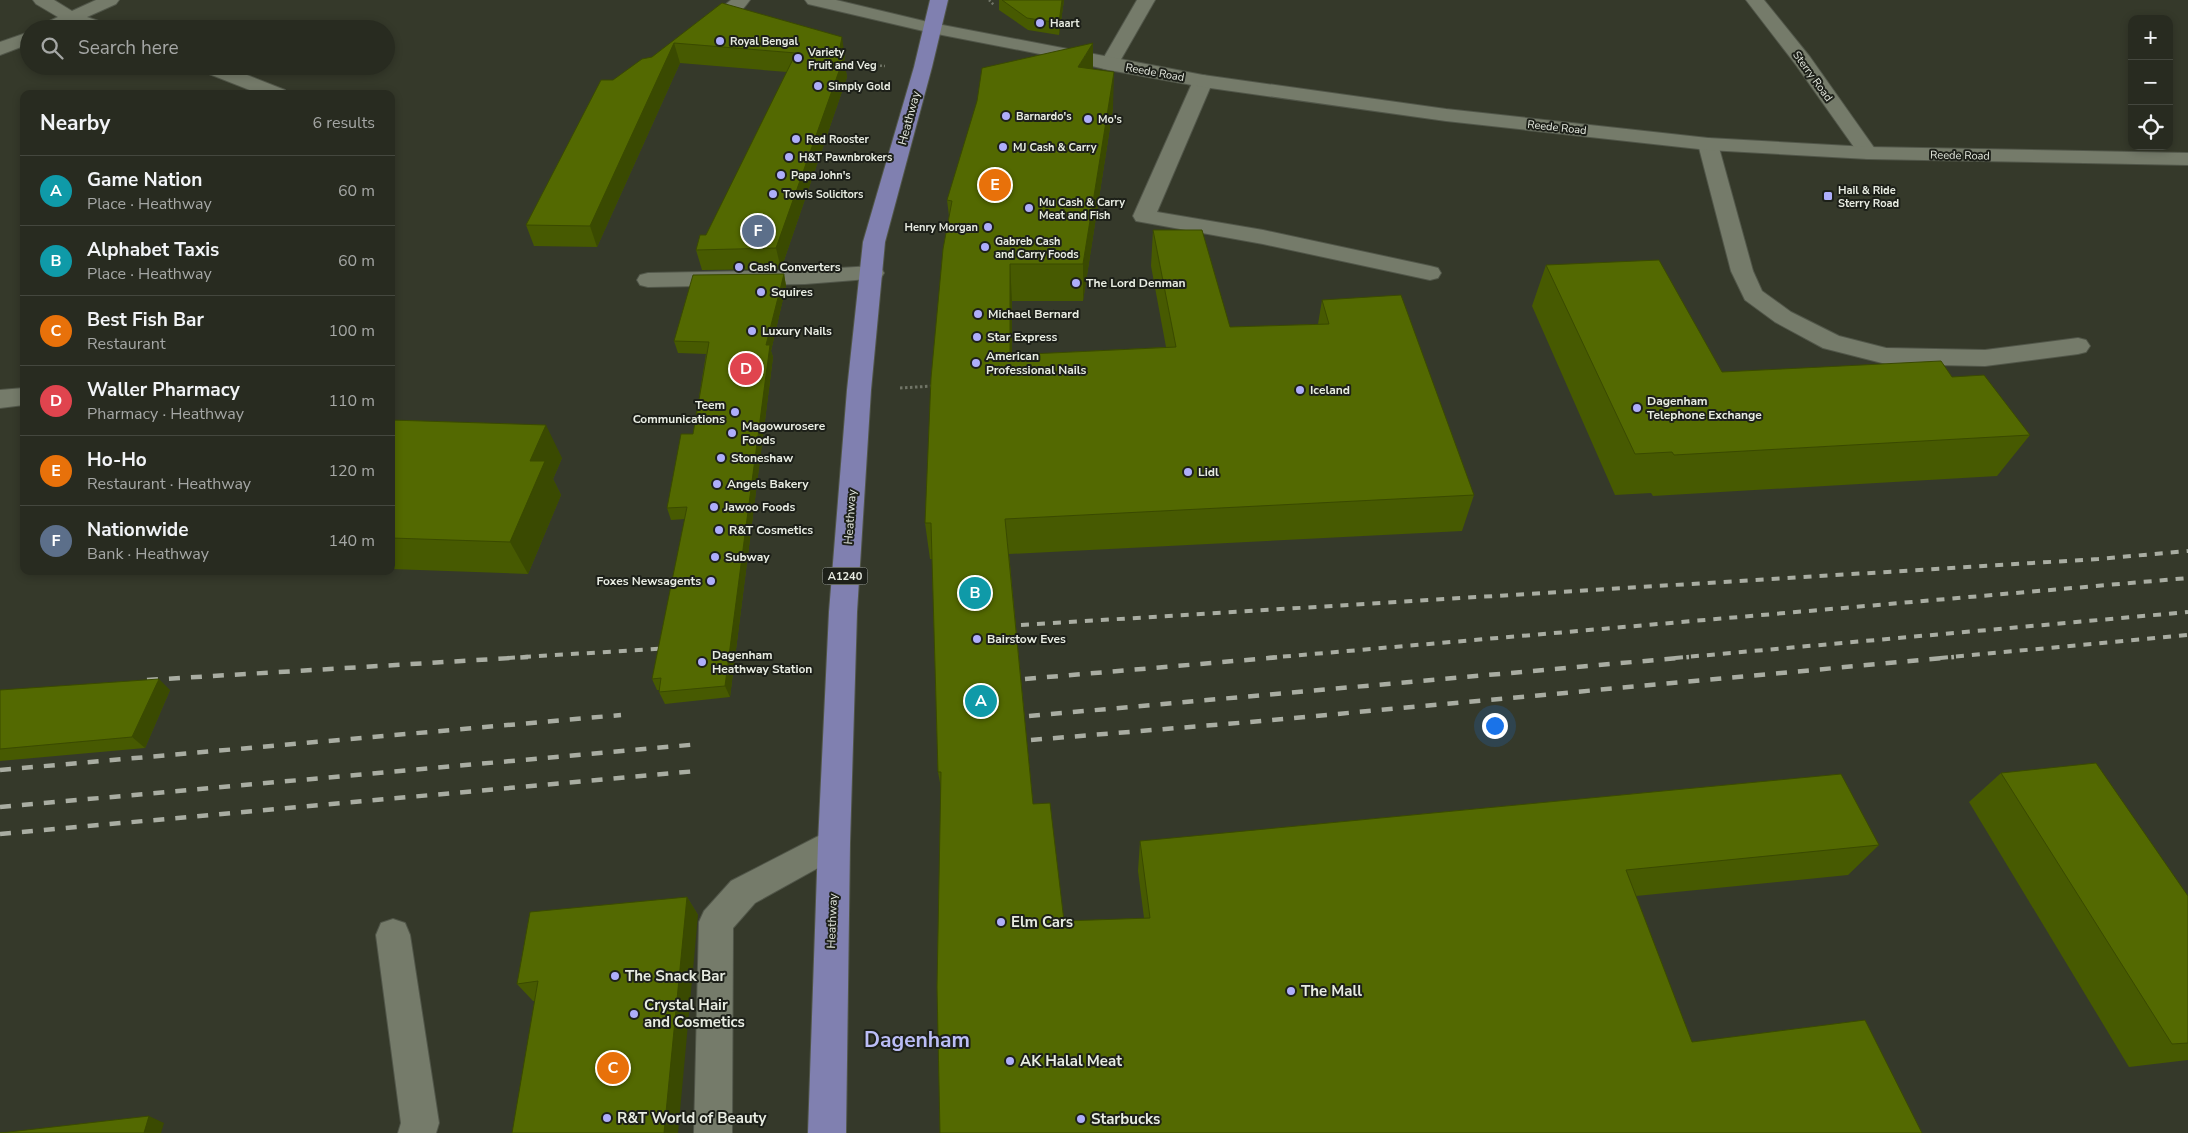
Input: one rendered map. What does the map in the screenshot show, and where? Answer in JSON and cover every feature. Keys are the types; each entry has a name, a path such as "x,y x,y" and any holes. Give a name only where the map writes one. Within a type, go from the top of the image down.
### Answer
{"main road":[{"name":"Heathway","path":"827,1133 834,843 843,612 860,390 874,242 939,0"}],"street":[{"path":"42,0 78,20"},
{"path":"67,20 110,0"},
{"path":"687,41 720,20 741,0"},
{"name":"Reede Road","path":"814,0 932,28 1040,48 1109,64 1203,81 1446,115 1708,144 1868,153 2188,159"},
{"path":"1109,64 1146,0"},
{"name":"Sterry Road","path":"1756,0 1803,61 1868,153"},
{"path":"0,49 20,41"},
{"path":"229,75 268,90"},
{"path":"1203,81 1144,216 1263,237 1430,273"},
{"path":"1708,144 1742,271 1753,295 1783,317 1831,342 1886,356 1985,358 2078,346"},
{"path":"648,280 805,277 872,273"},
{"path":"0,399 20,396"},
{"path":"712,1133 716,922 743,892 834,843"},
{"path":"393,935 420,1124 417,1133"}],"path":[{"path":"868,65 893,66"},
{"path":"860,390 937,386"}],"building":[{"path":"1002,0 1062,0 1059,23 1027,18"},
{"path":"722,3 842,37 838,57 844,57 776,248 696,250 700,235 706,235 796,53 674,43 590,226 526,225 601,80 613,80 642,59 652,57"},
{"path":"1093,43 1078,67 1114,72 1083,264 1010,264 1010,355 1176,347 1153,230 1202,230 1230,327 1329,324 1322,300 1401,295 1474,495 1005,519 1033,804 1050,803 1064,921 1150,918 1140,841 1841,774 1879,845 1626,870 1692,1042 1865,1020 1922,1133 940,1133 937,987 941,772 938,772 931,523 925,523 931,378 943,249 952,201 947,200 977,101 982,68"},
{"path":"1659,260 1722,372 1941,361 1952,377 1984,375 2030,435 1674,455 1672,452 1635,454 1546,265"},
{"path":"784,274 766,345 770,345 725,686 659,692 661,678 652,679 687,507 667,508 681,434 693,434 709,342 674,341 693,275"},
{"path":"395,420 546,425 530,461 545,461 510,542 395,538"},
{"path":"159,679 132,737 0,749 0,690"},
{"path":"2096,763 2188,896 2188,1043 2172,1044 2001,773"},
{"path":"687,897 664,1133 512,1133 538,981 517,984 530,912"},
{"path":"149,1116 144,1133 0,1133"}],"railway":[{"path":"1021,625 2098,559 2188,551"},
{"path":"1267,658 2188,578"},
{"path":"1675,658 2188,612"},
{"path":"1940,658 2188,635"},
{"path":"507,658 671,648"},
{"path":"147,680 528,657"},
{"path":"1025,679 1281,657"},
{"path":"1029,716 1689,657"},
{"path":"1031,740 1250,722 1954,657"},
{"path":"0,770 621,715"},
{"path":"0,807 700,744"},
{"path":"0,834 697,771"}],"place":[{"name":"Haart","path":"1040,23"},
{"name":"Royal Bengal","path":"720,41"},
{"name":"Variety Fruit and Veg","path":"798,58"},
{"name":"Simply Gold","path":"818,86"},
{"name":"Barnardo's","path":"1006,116"},
{"name":"Mo's","path":"1088,119"},
{"name":"Red Rooster","path":"796,139"},
{"name":"MJ Cash & Carry","path":"1003,147"},
{"name":"H&T Pawnbrokers","path":"789,157"},
{"name":"Papa John's","path":"781,175"},
{"name":"Ho-Ho","path":"995,185"},
{"name":"Towis Solicitors","path":"773,194"},
{"name":"Hail & Ride Sterry Road","path":"1828,196"},
{"name":"Mu Cash & Carry Meat and Fish","path":"1029,208"},
{"name":"Henry Morgan","path":"988,227"},
{"name":"Nationwide","path":"758,231"},
{"name":"Gabreb Cash and Carry Foods","path":"985,247"},
{"name":"Cash Converters","path":"739,267"},
{"name":"The Lord Denman","path":"1076,283"},
{"name":"Squires","path":"761,292"},
{"name":"Michael Bernard","path":"978,314"},
{"name":"Luxury Nails","path":"752,331"},
{"name":"Star Express","path":"977,337"},
{"name":"American Professional Nails","path":"976,363"},
{"name":"Waller Pharmacy","path":"746,369"},
{"name":"Iceland","path":"1300,390"},
{"name":"Dagenham Telephone Exchange","path":"1637,408"},
{"name":"Teem Communications","path":"735,412"},
{"name":"Magowurosere Foods","path":"732,433"},
{"name":"Stoneshaw","path":"721,458"},
{"name":"Lidl","path":"1188,472"},
{"name":"Angels Bakery","path":"717,484"},
{"name":"Jawoo Foods","path":"714,507"},
{"name":"R&T Cosmetics","path":"719,530"},
{"name":"Subway","path":"715,557"},
{"name":"Foxes Newsagents","path":"711,581"},
{"name":"Alphabet Taxis","path":"975,593"},
{"name":"Bairstow Eves","path":"977,639"},
{"name":"Dagenham Heathway Station","path":"702,662"},
{"name":"Game Nation","path":"981,701"},
{"name":"Elm Cars","path":"1001,922"},
{"name":"The Snack Bar","path":"615,976"},
{"name":"The Mall","path":"1291,991"},
{"name":"Crystal Hair and Cosmetics","path":"634,1014"},
{"name":"AK Halal Meat","path":"1010,1061"},
{"name":"Best Fish Bar","path":"613,1068"},
{"name":"R&T World of Beauty","path":"607,1118"},
{"name":"Starbucks","path":"1081,1119"}],"district":[{"name":"Dagenham","path":"917,1040"}]}
